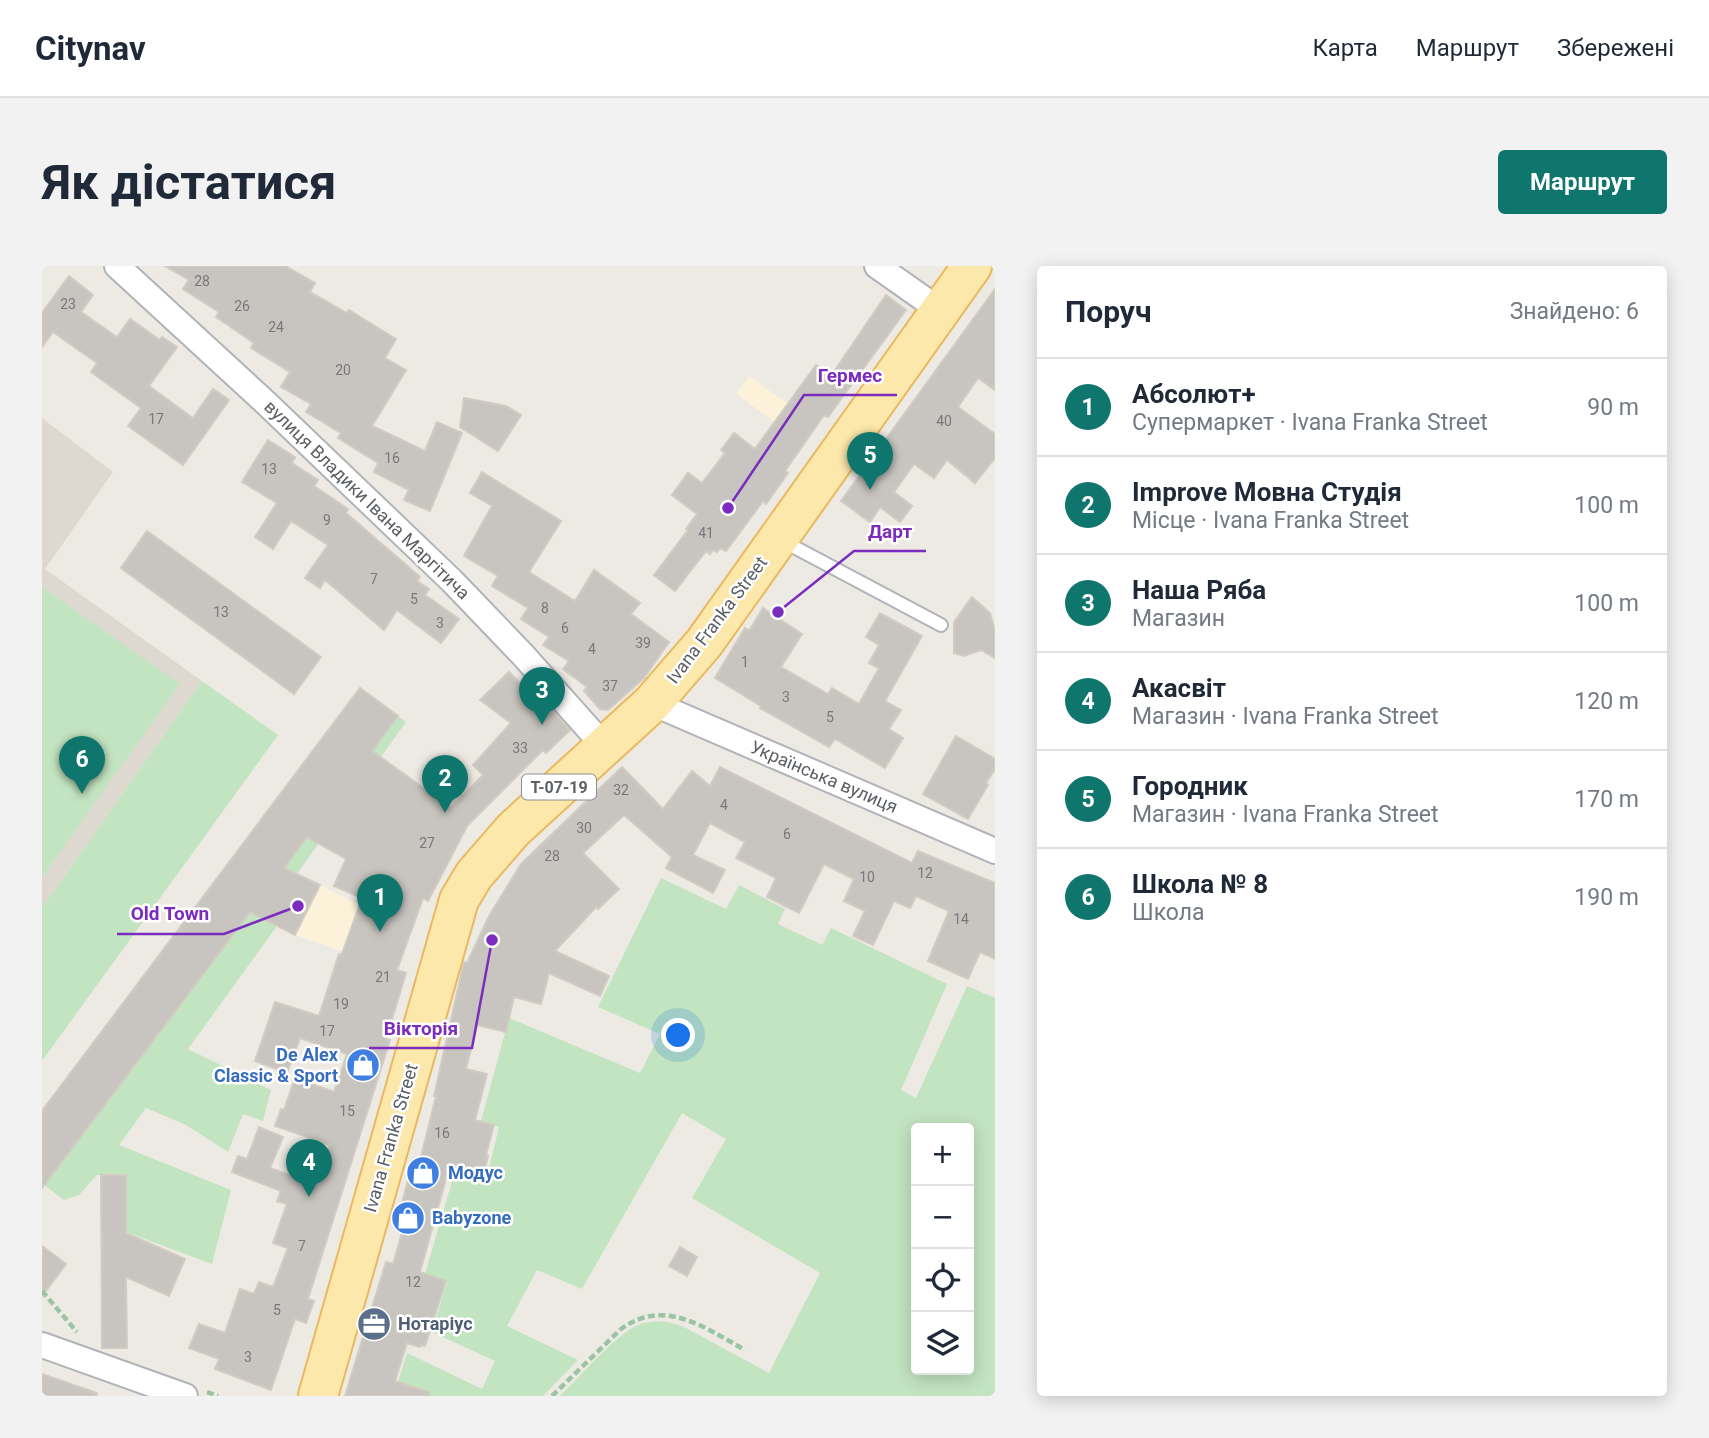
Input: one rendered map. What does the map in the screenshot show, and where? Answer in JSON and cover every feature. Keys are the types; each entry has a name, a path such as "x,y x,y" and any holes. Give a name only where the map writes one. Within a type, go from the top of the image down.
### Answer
{"main road":[{"name":"Ivana Franka Street","path":"318,1396 459,900 474,875 513,830 652,704 705,643 972,266"}],"street":[{"name":"вулиця Владики Івана Маргітича","path":"117,266 185,327 452,581 604,746"},
{"path":"877,266 941,311"},
{"name":"Українська вулиця","path":"652,704 995,851"},
{"path":"42,1345 185,1396"}],"lane":[{"path":"779,538 942,625"}],"path":[{"path":"42,1292 85,1341"},
{"path":"552,1396 621,1329 644,1316 682,1318 746,1350"}],"shaded area":[{"path":"749,376 817,425 804,443 736,394"},
{"path":"42,418 113,472 45,569 202,681 42,908"},
{"path":"296,873 360,905 397,970 295,935 265,917"}],"green space":[{"path":"42,587 180,684 42,877"},
{"path":"202,681 278,735 42,1061 42,908"},
{"path":"398,716 406,722 266,917 277,926 188,1049 271,1090 263,1121 243,1114 228,1152 186,1125 146,1108 119,1145 231,1190 212,1264 126,1232 125,1175 97,1175 79,1195 64,1200 44,1185"},
{"path":"661,878 726,909 739,885 785,909 778,924 822,945 831,928 947,984 901,1090 916,1098 967,986 995,998 995,1396 560,1396 621,1336 641,1324 658,1321 684,1327 769,1373 820,1273 692,1198 726,1139 682,1113 582,1289 537,1270 507,1326 578,1360 543,1396 419,1396 398,1382 407,1353 482,1389 495,1361 432,1332 447,1282 425,1274 455,1171 486,1180 499,1127 481,1121 509,1018 640,1073 660,1034 598,1007"}],"building":[{"path":"165,266 285,266 315,283 310,292 347,313 349,310 396,339 385,358 406,370 372,426 425,451 437,422 462,433 430,511 404,500 409,490 374,472 378,463 338,438 341,433 306,412 311,404 281,387 290,372 251,348 254,343 216,317 219,312 183,289 189,280"},
{"path":"69,276 93,295 81,312 117,337 130,319 160,340 162,337 177,347 149,386 193,418 213,389 229,400 183,465 128,426 141,408 91,372 97,363 53,332 42,347 42,313"},
{"path":"995,289 995,390 978,378 958,407 995,434 995,458 975,483 947,460 934,478 914,464 894,492 912,506 900,522 880,507 870,522 841,501"},
{"path":"886,295 906,310 828,417 824,415 766,504 763,501 726,551 720,548 710,554 706,551 675,591 654,575 697,514 672,495 688,473 702,483 725,453 721,450 734,433 755,449 816,365 831,376"},
{"path":"464,398 506,406 521,415 498,451 460,427"},
{"path":"268,440 295,457 292,463 318,480 314,486 348,509 346,513 420,577 417,581 429,589 425,595 459,619 441,643 397,610 384,630 325,580 320,588 305,578 328,545 291,521 273,549 255,537 277,503 242,482"},
{"path":"482,472 561,521 529,572 575,601 594,570 640,603 631,614 669,642 644,678 608,710 600,709 584,691 587,687 563,669 569,661 543,645 549,637 521,619 528,608 492,586 498,576 464,556 492,506 470,493"},
{"path":"147,531 321,657 294,694 121,568"},
{"path":"972,597 990,613 995,631 995,658 981,650 964,656 954,653 954,622"},
{"path":"763,608 802,634 781,667 828,694 832,688 859,704 879,668 869,663 879,645 866,637 880,613 922,636 885,701 901,710 889,729 903,738 885,768 835,739 829,747 760,708 761,706 715,678 745,628 749,631"},
{"path":"509,672 531,695 534,692 570,730 546,753 543,750 467,826 428,901 423,898 397,970 406,973 386,1039 390,1040 308,1299 314,1301 306,1323 295,1319 271,1390 215,1369 219,1359 189,1348 199,1324 225,1333 240,1289 254,1294 259,1282 273,1287 288,1248 273,1243 287,1204 277,1201 281,1191 232,1172 238,1156 247,1159 259,1127 283,1137 270,1168 316,1185 330,1145 275,1126 281,1109 284,1110 295,1078 334,1092 347,1054 300,1038 287,1073 255,1061 275,1002 319,1016 339,954 343,951 362,898 334,886 346,859 307,837 284,868 320,885 295,935 250,912 42,1188 42,1111 360,688 398,716 372,751 451,808 483,775 473,765 511,723 480,700"},
{"path":"956,736 995,759 995,769 986,783 988,785 968,819 923,794"},
{"path":"622,767 663,809 692,771 710,786 720,767 912,863 918,851 995,883 995,959 980,952 968,979 928,961 949,911 916,896 910,908 894,901 873,945 853,936 865,911 844,901 854,879 824,864 799,913 767,897 776,878 736,858 745,842 710,823 693,855 725,870 713,893 666,868 672,857 624,815 583,853 619,889 598,909 596,907 555,951 609,976 600,996 549,973 541,1004 514,997 506,1032 477,1025 466,1069 487,1074 475,1120 494,1125 486,1155 488,1156 483,1177 449,1168 420,1272 446,1281 425,1346 407,1343 395,1381 429,1392 429,1396 345,1396 386,1262 393,1264 404,1226 396,1224 414,1159 420,1161 464,962 467,963 489,916 521,864"},
{"path":"101,1175 126,1175 126,1233 185,1259 169,1296 126,1277 127,1348 102,1348"},
{"path":"42,1246 66,1264 42,1296"},
{"path":"680,1247 697,1257 687,1276 669,1266"},
{"path":"42,1374 97,1393 96,1396 42,1396"}],"place":[{"name":"Городник","path":"870,490"},
{"name":"Гермес","path":"728,508"},
{"name":"Дарт","path":"778,612"},
{"name":"Наша Ряба","path":"542,725"},
{"name":"Школа № 8","path":"82,794"},
{"name":"Improve Мовна Студія","path":"445,813"},
{"name":"Old Town","path":"298,906"},
{"name":"Абсолют+","path":"380,932"},
{"name":"Вікторія","path":"492,940"},
{"name":"De Alex Classic & Sport","path":"363,1065"},
{"name":"Модус","path":"423,1173"},
{"name":"Акасвіт","path":"309,1197"},
{"name":"Babyzone","path":"408,1218"},
{"name":"Нотаріус","path":"374,1324"}]}
